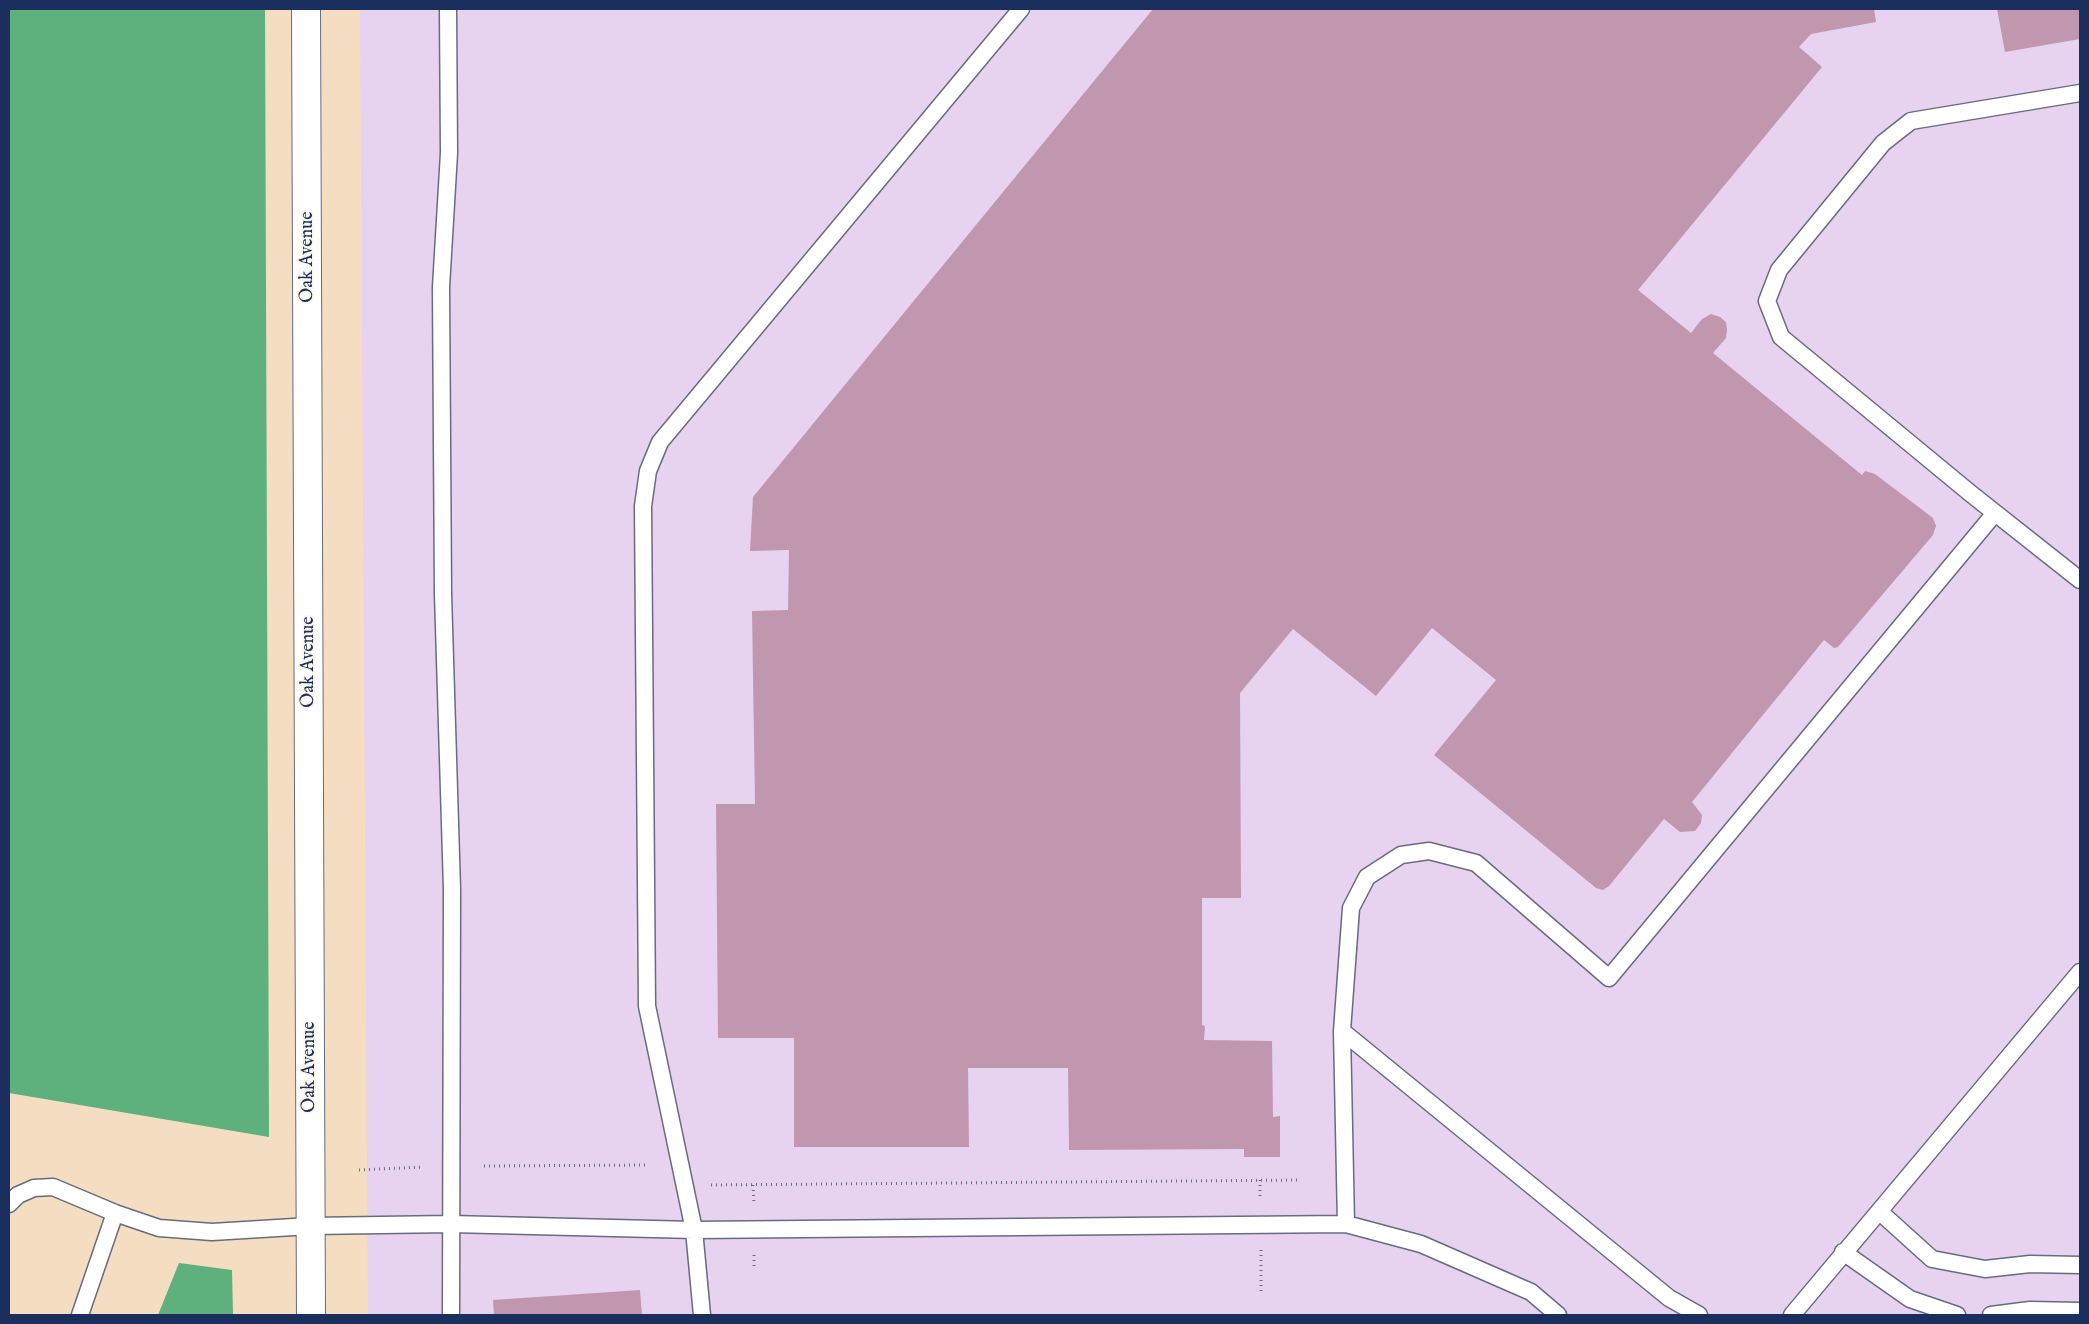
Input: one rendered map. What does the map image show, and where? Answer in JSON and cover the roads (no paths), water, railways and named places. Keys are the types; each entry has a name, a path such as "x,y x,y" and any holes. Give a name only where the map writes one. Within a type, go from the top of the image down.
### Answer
{"street":[{"name":"Oak Avenue","path":"306,9 311,1315"}],"lane":[{"path":"448,9 449,153 441,287 443,594 452,890 451,1315"},
{"path":"702,1315 694,1230 647,1006 643,506 648,471 660,442 1021,9"},
{"path":"2080,94 1911,121 1883,142 1779,270 1766,301 1781,337 1995,513 2080,580"},
{"path":"1346,1224 1342,1031 1351,908 1367,877 1401,855 1429,850 1476,863 1609,978 1995,513"},
{"path":"1792,1315 2080,972"},
{"path":"1342,1031 1669,1298 1699,1315"},
{"path":"9,1204 18,1195 34,1188 53,1187 115,1213 158,1228 212,1232 310,1226 451,1224 694,1230 1346,1224 1421,1244 1531,1292 1558,1315"},
{"path":"1880,1212 1932,1259 1985,1269 2030,1264 2080,1265"},
{"path":"80,1315 115,1213"},
{"path":"1843,1252 1910,1299 1958,1315"},
{"path":"1991,1315 2030,1310 2080,1311"}]}
